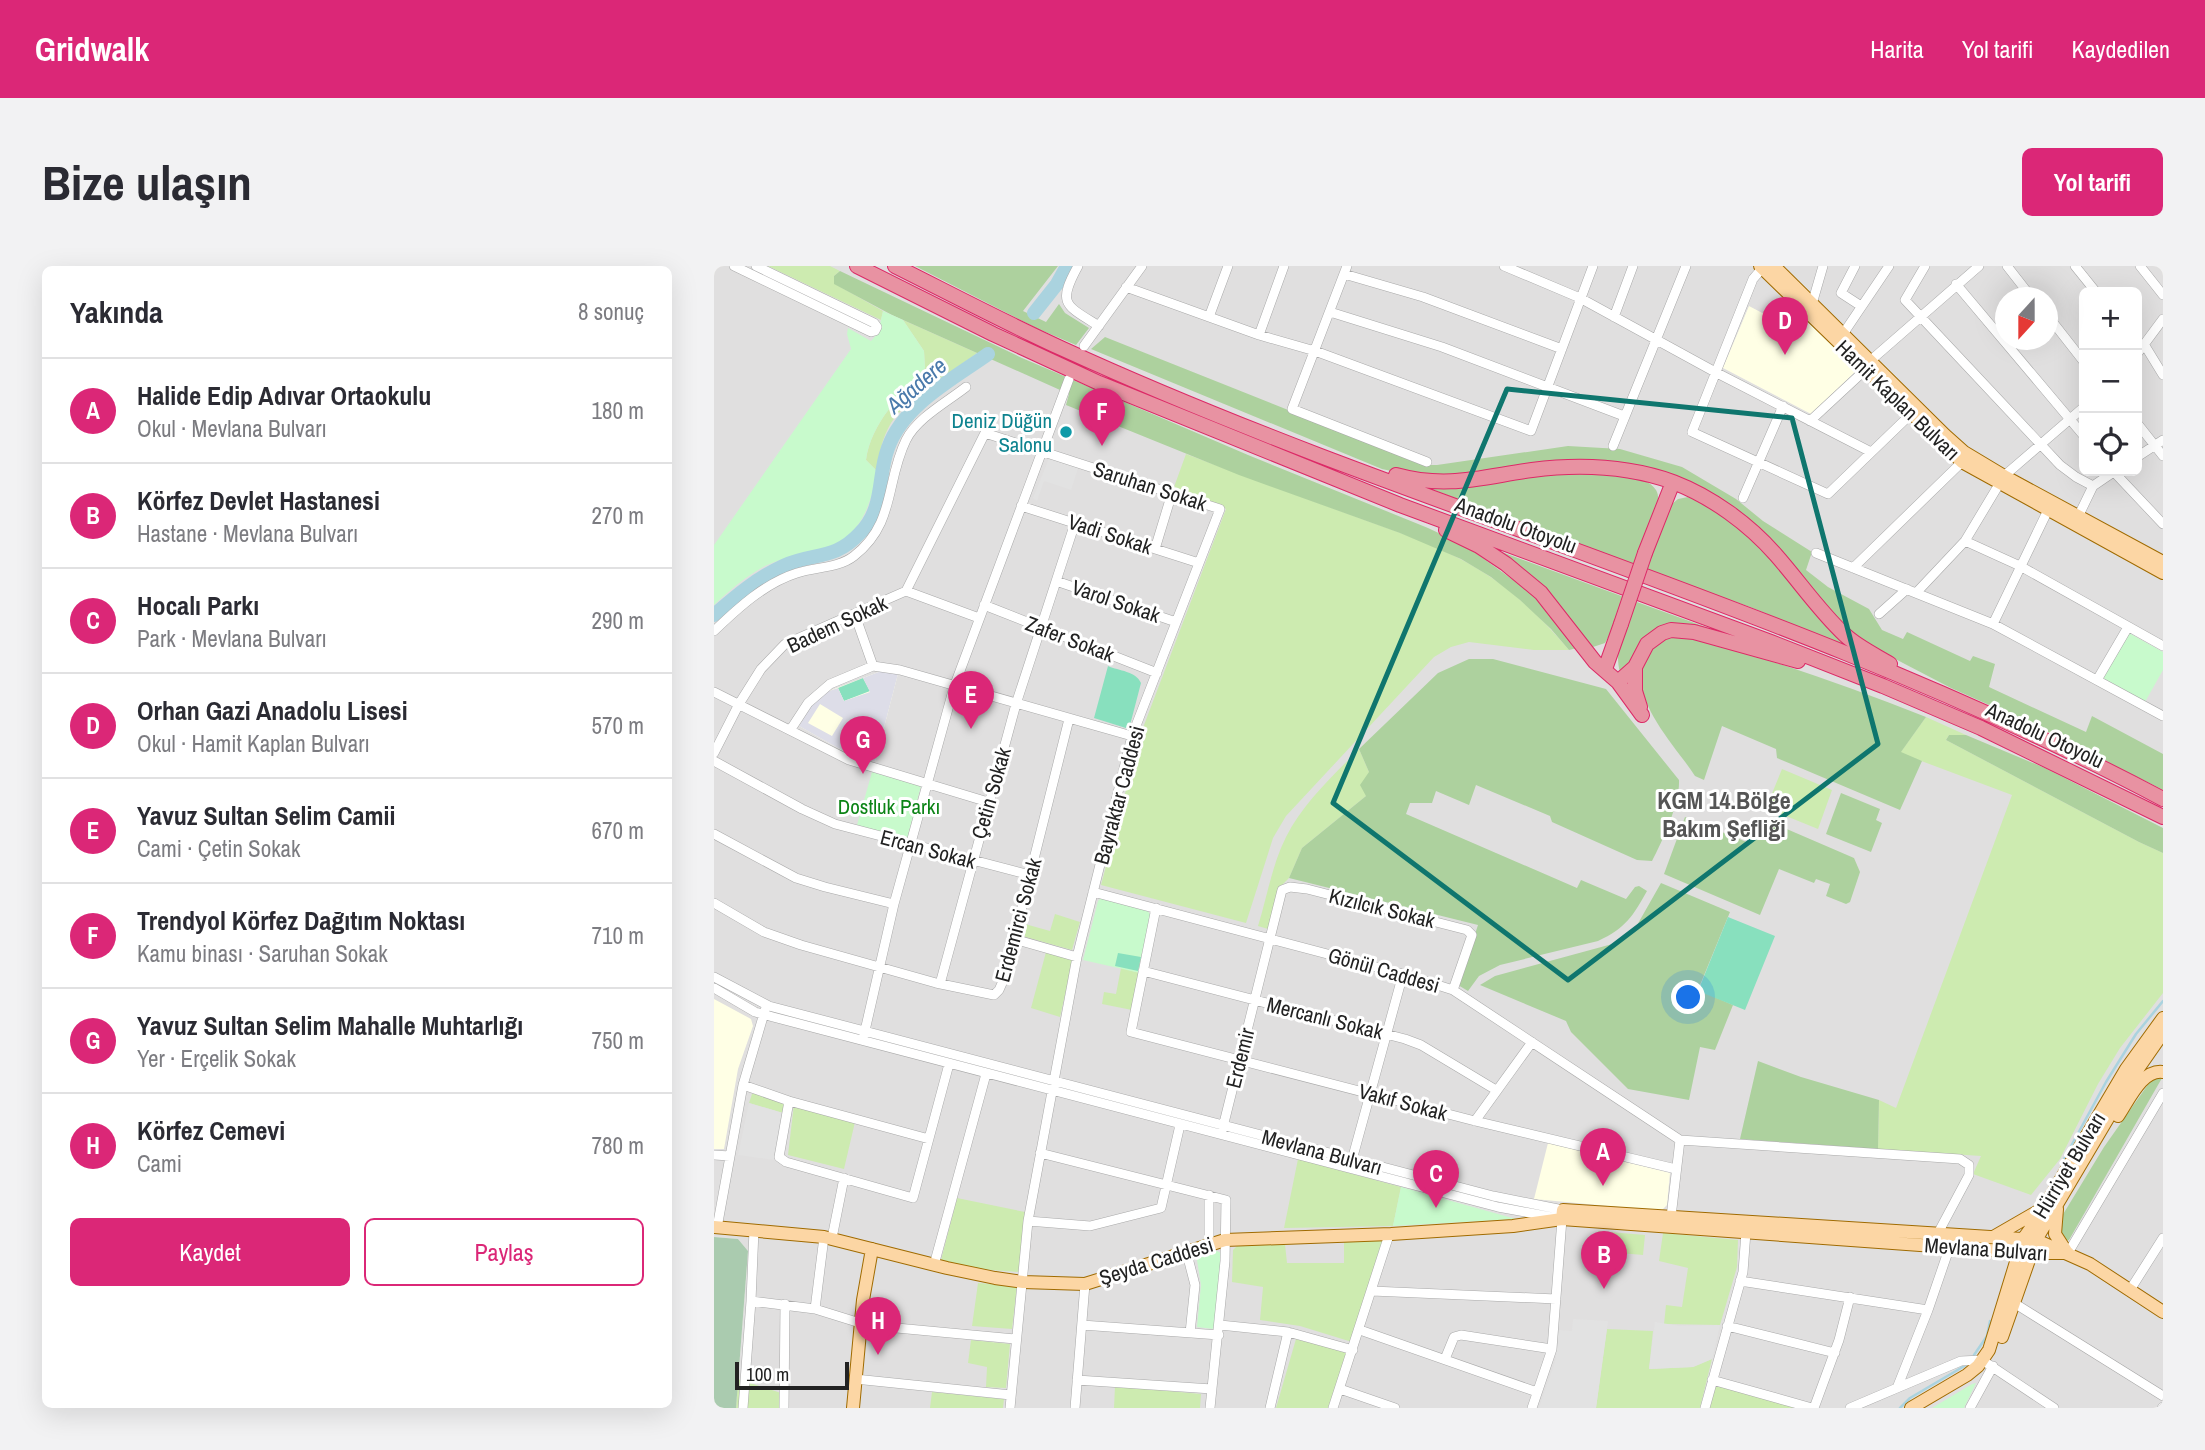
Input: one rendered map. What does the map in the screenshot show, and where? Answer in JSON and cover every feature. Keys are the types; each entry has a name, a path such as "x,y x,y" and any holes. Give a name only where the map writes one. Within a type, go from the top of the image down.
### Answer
{"highway":[{"name":"Anadolu Otoyolu","path":"857,266 1057,365 1400,505 1759,637 1883,686 1981,728 2163,817"},
{"name":"Anadolu Otoyolu","path":"895,266 1066,350 1315,453 1800,635 1950,696 2077,755 2163,799"},
{"path":"1229,437 1479,546 1506,564 1541,593 1595,662 1618,682 1642,715 1635,691 1635,667 1641,653 1654,639 1671,630 1712,636 1883,686"},
{"path":"1315,453 1428,482 1458,482 1530,470 1581,466 1624,470 1673,482 1712,502 1748,527 1776,554 1835,625 1856,644 1950,696"},
{"path":"1605,669 1673,482"},
{"path":"1585,649 1597,651 1614,641"},
{"path":"1618,682 1635,667"}],"main road":[{"name":"Hamit Kaplan Bulvarı","path":"1765,266 1812,304 1843,334 1911,415 1962,462 2163,562"},
{"name":"Hamit Kaplan Bulvarı","path":"1765,266 1867,365 1953,443 2001,480 2048,510 2076,520 2163,573"},
{"name":"Hürriyet Bulvarı","path":"2052,1203 2087,1154 2162,1024"},
{"name":"Hürriyet Bulvarı","path":"1923,1408 1974,1378 1997,1349 2014,1303 2027,1246 2126,1069 2162,1024"},
{"path":"2087,1154 2147,1075 2155,1071 2163,1072"},
{"path":"2052,1203 2055,1234 2068,1254 2021,1268 2005,1258 1991,1244 2024,1221 2052,1203"},
{"name":"Şeyda Caddesi","path":"716,1228 828,1237 974,1274 1023,1282 1085,1284 1186,1250 1225,1240 1390,1235 1513,1226 1562,1215"},
{"name":"Mevlana Bulvarı","path":"1562,1215 1671,1217 1937,1235 1991,1244 2027,1246 2068,1254 2090,1264 2163,1312"},
{"name":"Mevlana Bulvarı","path":"1562,1215 1950,1247 1991,1244"},
{"path":"853,1408 860,1323 872,1249"},
{"name":"Hürriyet Bulvarı","path":"1988,1363 1991,1346 2021,1268"},
{"name":"Hürriyet Bulvarı","path":"1911,1408 1988,1363"}],"street":[{"path":"734,266 871,332 875,331 877,327 874,323 756,266"},
{"path":"1078,266 1067,287 1066,297 1070,308 1099,326"},
{"path":"1084,346 1142,266"},
{"path":"1209,317 1228,266"},
{"path":"1259,335 1284,266"},
{"path":"1504,266 1580,298 1717,373 1871,452"},
{"path":"1126,287 1259,335 1315,351 1531,430 1593,266"},
{"path":"1614,317 1633,266"},
{"path":"1613,446 1686,266"},
{"path":"1765,266 1754,279 1692,432 1828,494 1911,415"},
{"path":"1812,304 1823,266"},
{"path":"1855,266 1841,293 1861,306"},
{"path":"1843,334 1889,266"},
{"path":"1925,266 1905,300 2068,472 2093,486"},
{"path":"1810,421 1919,316 1979,266"},
{"path":"2007,266 2023,287"},
{"path":"2075,266 2091,287"},
{"path":"2140,266 2163,295"},
{"path":"1427,462 1292,409 1345,270 1562,349"},
{"path":"1956,284 2079,430"},
{"path":"1330,312 1405,335 1624,416"},
{"path":"2142,344 2163,319"},
{"path":"2058,329 2079,356"},
{"path":"2141,350 2163,375"},
{"path":"864,1036 894,904 954,687 1069,379"},
{"path":"714,631 736,610 775,582 852,557 869,541 884,520 894,474 907,439 922,421 966,387"},
{"path":"1744,498 1783,406"},
{"path":"1879,614 1912,591 1965,541 2001,480 2079,411"},
{"path":"2142,428 2159,443 2163,456"},
{"name":"Badem Sokak","path":"714,753 739,704 761,669 785,645 906,591 985,433 1041,450"},
{"path":"2142,454 2159,443"},
{"name":"Saruhan Sokak","path":"1041,450 1220,509"},
{"path":"1853,568 1962,462"},
{"path":"2076,520 2093,486 2107,476"},
{"path":"2119,476 2163,524"},
{"path":"1155,549 1172,493"},
{"name":"Vadi Sokak","path":"1021,506 1199,563"},
{"name":"Bayraktar Caddesi","path":"1010,1408 1028,1220 1077,957 1132,736 1220,509"},
{"path":"1993,624 2048,510"},
{"name":"Çetin Sokak","path":"940,984 971,861 1016,704 1075,523"},
{"path":"1965,541 2020,566 2163,646"},
{"path":"1816,553 1993,624 2163,716"},
{"name":"Varol Sokak","path":"1056,581 1176,622"},
{"path":"906,591 979,618"},
{"name":"Zafer Sokak","path":"984,605 1157,673"},
{"path":"855,615 873,666"},
{"path":"2097,680 2128,627"},
{"path":"791,729 808,703 821,690 873,666 888,667 1132,736"},
{"path":"714,692 849,760 988,802"},
{"name":"Erdemirci Sokak","path":"714,902 764,932 880,968 994,995 1003,981 1069,719"},
{"name":"Ercan Sokak","path":"714,761 835,824 1031,875"},
{"path":"714,834 796,878 894,904"},
{"name":"Kızılcık Sokak","path":"1270,939 1280,893 1290,887 1462,928 1472,935 1453,990"},
{"name":"Gönül Caddesi","path":"1093,892 1403,974 1453,990 1679,1140 1960,1159 1969,1165 1969,1175 1937,1235"},
{"path":"1143,971 1156,908"},
{"path":"1014,939 1077,957"},
{"name":"Erdemir","path":"1222,1131 1270,939"},
{"name":"Mercanlı Sokak","path":"1143,971 1421,1045 1496,1090"},
{"name":"Vakıf Sokak","path":"1143,971 1131,1031 1475,1121 1676,1169"},
{"path":"1352,1160 1403,974"},
{"name":"Mevlana Bulvarı","path":"714,977 765,1010"},
{"name":"Mevlana Bulvarı","path":"714,988 765,1010 1498,1207 1562,1215"},
{"path":"716,1228 743,1085 765,1010"},
{"name":"Mevlana Bulvarı","path":"864,1036 949,1064 1052,1087 1180,1125 1222,1131 1352,1160 1562,1215"},
{"path":"1475,1121 1532,1042"},
{"path":"789,1101 779,1157 786,1162 913,1198 949,1064"},
{"path":"934,1265 986,1074"},
{"path":"743,1085 789,1101 929,1139"},
{"path":"2068,1254 2163,1093"},
{"path":"1028,1220 1098,1225 1161,1208 1180,1125"},
{"path":"1671,1217 1679,1140"},
{"path":"1040,1153 1226,1200 1220,1330 1210,1408"},
{"path":"714,1155 730,1156"},
{"path":"815,1309 828,1237 844,1178"},
{"path":"1209,1195 1209,1244"},
{"path":"1532,1408 1552,1349 1562,1215"},
{"path":"743,1408 754,1230"},
{"path":"1705,1408 1744,1264 1746,1232"},
{"path":"1333,1408 1390,1235"},
{"path":"2130,1290 2163,1238"},
{"path":"1897,1388 1950,1247"},
{"path":"1186,1250 1195,1285 1190,1333"},
{"path":"1740,1281 1928,1310"},
{"path":"1075,1408 1085,1284"},
{"path":"1372,1291 1556,1300"},
{"path":"1712,1380 1813,1408 1835,1353 1850,1297"},
{"path":"751,1301 815,1309 860,1323 1015,1339"},
{"path":"2014,1303 2163,1396"},
{"path":"784,1408 785,1304"},
{"path":"1082,1325 1190,1333 1220,1330 1288,1332 1353,1350"},
{"path":"1727,1326 1835,1353"},
{"path":"1360,1330 1538,1392"},
{"path":"1270,1408 1288,1332"},
{"path":"1445,1359 1454,1337 1461,1335 1552,1349"},
{"path":"1850,1408 1961,1361 1988,1363 2054,1408"},
{"path":"1970,1408 1988,1363"},
{"path":"855,1380 1011,1395"},
{"path":"1077,1380 1212,1389"},
{"path":"1340,1389 1395,1408"}],"highlighted area":[{"path":"1507,389 1792,418 1878,744 1568,980 1333,803"}],"shaded area":[{"path":"714,266 2163,266 2163,1408 736,1408 748,1251 738,1239 714,1237"},
{"path":"1783,298 1857,370 1811,414 1723,368 1749,306 1768,316"},
{"path":"1050,456 1079,465 1071,490 1044,481 1037,501 1033,498"},
{"path":"881,671 898,674 875,762 845,752 799,726 826,692"},
{"path":"881,671 898,674 875,762 845,752 799,726 815,701 826,692 838,688 844,701 870,692 863,678","holes":["820,704 843,718 832,736 808,723","849,720 873,729 868,744 844,737"]},
{"path":"714,999 751,1019 753,1026 738,1069 724,1149 714,1149"},
{"path":"749,1103 783,1113 776,1160 738,1155"},
{"path":"1548,1143 1670,1173 1667,1205 1661,1211 1534,1199"},
{"path":"714,1237 738,1239 748,1251 736,1408 714,1408"},
{"path":"1573,1319 1608,1321 1596,1408 1539,1408 1556,1359 1558,1330 1572,1331"},
{"path":"1655,1322 1680,1326 1720,1325 1712,1359 1693,1367 1649,1369"}],"green space":[{"path":"768,266 830,266 840,271 834,276 835,284 883,311 881,320"},
{"path":"915,266 1058,266 1023,311 1046,322 1059,304 1065,313 1089,328 1076,345 1036,328"},
{"path":"840,271 1022,358 1466,546 1530,592 1577,648 1569,650 1520,600 1491,577 1461,559 1400,533 1239,475 1066,405 1069,394 892,315 834,284 834,276"},
{"path":"883,311 903,320 924,351 925,368 888,410 874,434 866,460 877,471 871,497 861,519 846,538 822,549 765,566 738,584 714,605 714,545 851,349 848,328 871,341 878,333"},
{"path":"903,320 977,353 919,395 898,414 885,434 877,471 866,460 874,434 888,410 925,368 924,351"},
{"path":"1105,337 1426,465 1568,446 1620,449 1682,467 1736,499 1763,521 1812,552 1806,570 1828,587 1869,609 1882,630 1903,639 1907,632 1970,661 1973,656 1995,664 1989,687 2086,732 2092,716 2163,754 2163,790 2032,724 1951,688 1853,637 1762,534 1647,471 1462,478 1414,476 1382,469 1091,349"},
{"path":"1186,454 1405,535 1459,558 1513,594 1569,650 1534,650 1469,642 1451,647 1434,657 1286,816 1273,838 1246,923 1101,885 1141,733 1226,509 1174,487"},
{"path":"1552,472 1624,475 1649,483 1656,490 1658,506 1634,566 1426,487 1453,488"},
{"path":"1678,499 1697,499 1746,531 1853,649 1750,607 1645,570 1672,504"},
{"path":"1499,551 1624,597 1614,627 1605,643 1593,647 1586,645"},
{"path":"1634,601 1733,637 1676,624 1620,672 1619,645"},
{"path":"2129,633 2163,652 2163,670 2145,702 2103,678"},
{"path":"1681,635 1805,672 1926,717 1901,752 1922,761 1900,810 1777,758 1776,749 1722,726 1704,780 1695,776 1657,722 1643,692 1641,677 1644,662 1654,647"},
{"path":"1469,659 1493,659 1606,689 1679,780 1679,789 1666,832 1652,861 1637,860 1552,822 1550,816 1476,785 1469,805 1436,791 1432,803 1410,803 1406,814 1577,888 1581,880 1626,899 1635,887 1639,886 1647,891 1628,920 1608,936 1598,941 1500,965 1479,976 1468,991 1458,985 1478,925 1289,878 1302,848 1366,796 1360,785 1369,772 1359,749 1438,673"},
{"path":"1108,666 1131,674 1141,683 1129,729 1094,718"},
{"path":"863,678 870,691 844,701 838,688"},
{"path":"1926,717 1966,735 1949,735 1946,740 2163,853 2163,993 2120,1048 2098,1084 2060,1159 2031,1195 1973,1174 1981,1156 1878,1149 1879,1100 1896,1108 2012,795 1900,753"},
{"path":"1949,735 1966,735 2045,768 2163,828 2163,853 1946,740"},
{"path":"1359,749 1369,772 1366,796 1302,848 1289,878 1279,888 1268,929 1258,926 1286,837 1319,790"},
{"path":"1782,769 1832,790 1818,829 1766,808"},
{"name":"Dostluk Parkı","path":"872,772 921,786 907,839 857,825"},
{"path":"1841,793 1880,809 1876,820 1882,823 1871,852 1826,834"},
{"path":"1685,817 1749,843 1759,823 1766,820 1854,858 1860,872 1850,902 1846,904 1826,896 1830,884 1816,879 1814,883 1779,869 1760,915 1664,874"},
{"path":"1661,883 1730,912 1698,990 1733,1005 1715,1050 1700,1047 1689,1100 1628,1089 1571,1032 1566,1021 1480,985 1495,976 1616,943 1636,927"},
{"path":"1102,897 1146,908 1151,916 1140,973 1083,960 1098,901"},
{"path":"1055,914 1080,922 1072,950 1022,936 1025,924 1050,931"},
{"path":"1728,917 1775,936 1745,1010 1698,991"},
{"path":"1046,952 1073,960 1060,1017 1031,1008"},
{"path":"1118,953 1141,957 1138,971 1115,966"},
{"path":"1121,968 1140,973 1132,1010 1102,1004 1104,992 1116,994"},
{"path":"1758,1061 1879,1100 1878,1149 1740,1139"},
{"path":"2154,1076 2162,1078 2066,1241 2061,1238 2062,1216 2104,1147"},
{"path":"752,1094 785,1102 783,1113 749,1103"},
{"path":"794,1104 855,1122 844,1169 788,1155"},
{"path":"1298,1159 1401,1187 1393,1226 1284,1228"},
{"path":"1401,1187 1516,1219 1393,1226"},
{"path":"957,1198 1025,1212 1019,1272 978,1269 941,1260"},
{"path":"1598,1231 1645,1235 1643,1255 1596,1251"},
{"path":"1663,1233 1738,1240 1737,1267 1720,1325 1664,1324 1666,1305 1682,1307 1688,1268 1659,1261"},
{"path":"1385,1239 1352,1342 1300,1326 1260,1320 1263,1287 1232,1282 1233,1250 1237,1246 1285,1244 1287,1263 1344,1263 1344,1241"},
{"path":"1217,1251 1223,1259 1214,1329 1197,1327 1201,1285 1197,1260 1202,1254"},
{"path":"978,1283 1017,1286 1012,1329 972,1326"},
{"path":"1607,1329 1653,1331 1649,1369 1693,1367 1712,1359 1700,1408 1596,1408"},
{"path":"1296,1339 1348,1352 1328,1408 1276,1408"},
{"path":"971,1340 1010,1344 1006,1388 986,1387 987,1367 968,1363"},
{"path":"738,1379 781,1393 781,1408 736,1408"},
{"path":"1712,1380 1812,1408 1705,1408"},
{"path":"1976,1383 1964,1408 1932,1408 1972,1384"},
{"path":"1115,1386 1201,1394 1200,1408 1114,1408"},
{"path":"932,1392 1004,1399 1003,1408 930,1408"}],"waterway":[{"name":"Ağadere","path":"1034,313 1057,284 1067,266"},
{"name":"Ağadere","path":"714,615 773,571 794,562 832,552 860,533 877,503 888,448 905,419 930,394 988,354"},
{"path":"2064,1159 2136,1034 2163,1001"},
{"path":"1974,1355 1987,1336 1990,1321"},
{"path":"1900,1408 1910,1398 1966,1365"}],"place":[{"name":"Orhan Gazi Anadolu Lisesi","path":"1785,355"},
{"name":"Deniz Düğün Salonu","path":"1066,432"},
{"name":"Trendyol Körfez Dağıtım Noktası","path":"1102,446"},
{"name":"Yavuz Sultan Selim Camii","path":"971,729"},
{"name":"Yavuz Sultan Selim Mahalle Muhtarlığı","path":"863,774"},
{"name":"Halide Edip Adıvar Ortaokulu","path":"1603,1186"},
{"name":"Hocalı Parkı","path":"1436,1208"},
{"name":"Körfez Devlet Hastanesi","path":"1604,1289"},
{"name":"Körfez Cemevi","path":"878,1355"}],"district":[{"name":"KGM 14.Bölge Bakım Şefliği","path":"1724,814"}]}
